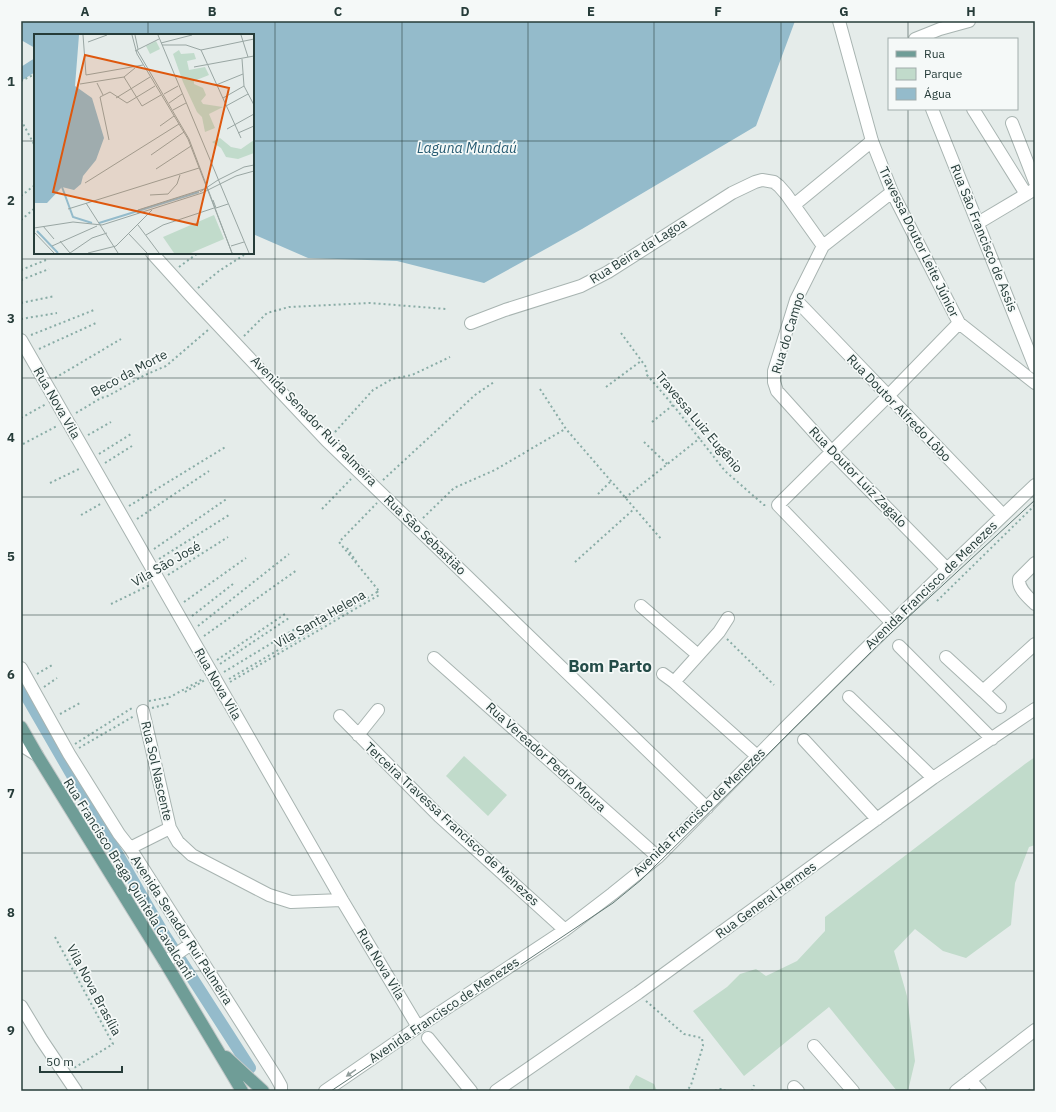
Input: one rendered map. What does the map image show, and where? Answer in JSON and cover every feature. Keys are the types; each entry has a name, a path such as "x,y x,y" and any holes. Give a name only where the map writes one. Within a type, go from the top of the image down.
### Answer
{"main road":[{"name":"Rua Francisco Braga Quintela Cavalcanti","path":"21,727 37,755 168,960 214,1045 242,1091"},
{"path":"214,1045 264,1091"}],"street":[{"name":"Travessa Doutor Leite Júnior","path":"839,21 872,141 892,192 959,323 1035,383"},
{"path":"917,38 941,34 969,21"},
{"name":"Rua São Francisco de Assis","path":"932,110 1035,367"},
{"path":"974,110 1033,190"},
{"path":"1012,123 1033,190"},
{"path":"872,141 794,205 823,246 892,192"},
{"name":"Rua Beira da Lagoa","path":"471,323 505,310 581,286 608,272 732,193 755,182 762,180 769,181 779,186 794,205"},
{"path":"978,223 1033,190"},
{"name":"Rua do Campo","path":"774,382 774,371 796,300 823,246"},
{"name":"Rua São Sebastião","path":"153,254 190,296 327,441 707,808"},
{"name":"Rua Doutor Alfredo Lôbo","path":"796,300 1003,515"},
{"path":"892,623 778,505 959,323"},
{"name":"Rua Nova Vila","path":"25,338 28,353 342,900 418,1027"},
{"name":"Rua Doutor Luiz Zagalo","path":"774,382 777,391 832,452 947,569"},
{"name":"Avenida Francisco de Menezes","path":"325,1091 418,1027 565,930 658,857 757,756 947,569 1035,485"},
{"path":"1035,563 1019,578 1019,584 1035,604"},
{"path":"641,606 698,655"},
{"path":"674,682 719,632 728,618"},
{"path":"983,691 1035,644"},
{"path":"899,646 992,739"},
{"path":"946,657 1000,707"},
{"name":"Rua Vereador Pedro Moura","path":"434,658 658,857"},
{"name":"Avenida Senador Rui Palmeira","path":"21,668 50,720 70,750 119,834 130,848 187,947 276,1077 281,1086 281,1091"},
{"path":"663,674 674,682 757,756"},
{"path":"849,696 933,778"},
{"name":"Rua Sol Nascente","path":"142,706 170,828 178,842 192,855 269,894 291,902 342,900"},
{"name":"Rua General Hermes","path":"496,1091 638,993 933,778 1035,709"},
{"path":"358,735 378,710"},
{"name":"Terceira Travessa Francisco de Menezes","path":"340,716 439,816 565,930"},
{"path":"804,740 878,819"},
{"path":"21,745 37,755"},
{"path":"130,848 170,828"},
{"path":"168,960 187,947"},
{"path":"21,1006 76,1091"},
{"path":"956,1091 1035,1030"},
{"path":"428,1038 471,1091"},
{"path":"814,1046 853,1091"},
{"path":"970,1080 980,1091"}],"path":[{"path":"21,81 34,74"},
{"path":"21,120 34,144"},
{"path":"21,196 34,186"},
{"path":"21,220 34,209"},
{"path":"170,273 197,254"},
{"path":"190,296 219,271 244,255"},
{"path":"21,270 46,260"},
{"path":"21,280 49,269"},
{"path":"21,303 55,296"},
{"path":"236,344 267,313 289,307 370,303 446,309"},
{"path":"25,338 94,310"},
{"path":"21,319 57,313"},
{"path":"28,353 96,323"},
{"name":"Beco da Morte","path":"23,444 67,420 101,398 108,396 145,375 166,366 216,323"},
{"name":"Travessa Luiz Eugênio","path":"621,333 646,367 647,375 700,438 725,471 764,505 778,505"},
{"path":"46,384 121,339"},
{"path":"327,441 373,390 392,379 412,375 450,357"},
{"path":"606,387 641,361"},
{"path":"375,487 475,395 494,382"},
{"path":"540,389 566,429 662,540"},
{"path":"21,418 55,400"},
{"path":"652,422 673,405"},
{"path":"79,441 110,422"},
{"path":"414,526 454,488 495,470 566,429"},
{"path":"92,464 131,434"},
{"path":"625,498 700,438"},
{"path":"644,442 667,464"},
{"path":"50,483 132,446"},
{"path":"119,512 227,446"},
{"path":"127,526 209,471"},
{"path":"322,509 359,471"},
{"path":"598,494 611,481"},
{"path":"81,515 111,498"},
{"path":"147,560 228,498"},
{"name":"Avenida Senador Rui Palmeira","path":"70,750 142,706 170,697 214,676 378,591 338,542 380,500"},
{"path":"937,601 1035,505"},
{"path":"575,562 634,509"},
{"path":"147,560 229,515"},
{"name":"Vila São José","path":"111,604 159,581 228,537"},
{"name":"Vila Santa Helena","path":"214,676 380,595 347,548"},
{"path":"189,633 289,554"},
{"path":"175,609 246,558"},
{"path":"189,633 297,570"},
{"path":"189,633 233,584"},
{"path":"214,676 285,614"},
{"path":"214,676 288,618"},
{"path":"185,692 296,629"},
{"path":"719,632 774,685"},
{"path":"28,680 54,664"},
{"path":"36,694 56,678"},
{"path":"50,720 80,703"},
{"path":"70,750 142,706 171,703"},
{"name":"Vila Nova Brasília","path":"55,937 113,1044 65,1074"},
{"path":"638,993 684,1034 702,1038 703,1046 691,1085 687,1091"},
{"path":"752,1091 754,1085"},
{"path":"715,1091 724,1089 725,1091"}],"green space":[{"path":"464,756 507,795 488,816 446,776"},
{"path":"1035,757 1035,845 1029,847 1015,883 1011,925 966,958 943,951 915,929 894,951 907,996 915,1061 908,1091 897,1091 829,1007 744,1076 693,1011 727,987 740,974 756,969 766,976 797,961 825,931 825,917"},
{"path":"636,1075 654,1084 657,1091 630,1091 629,1087"}],"water":[{"name":"Laguna Mundaú","path":"21,21 795,21 756,126 582,229 484,283 397,261 308,258 254,234 254,34 34,34 34,47 21,40"}],"waterway":[{"path":"21,74 34,66"},
{"path":"21,687 162,931 250,1068"}],"tram line":[{"path":"331,1091 613,903 641,880 879,644 1035,500"}],"district":[{"name":"Bom Parto","path":"610,666"}]}
